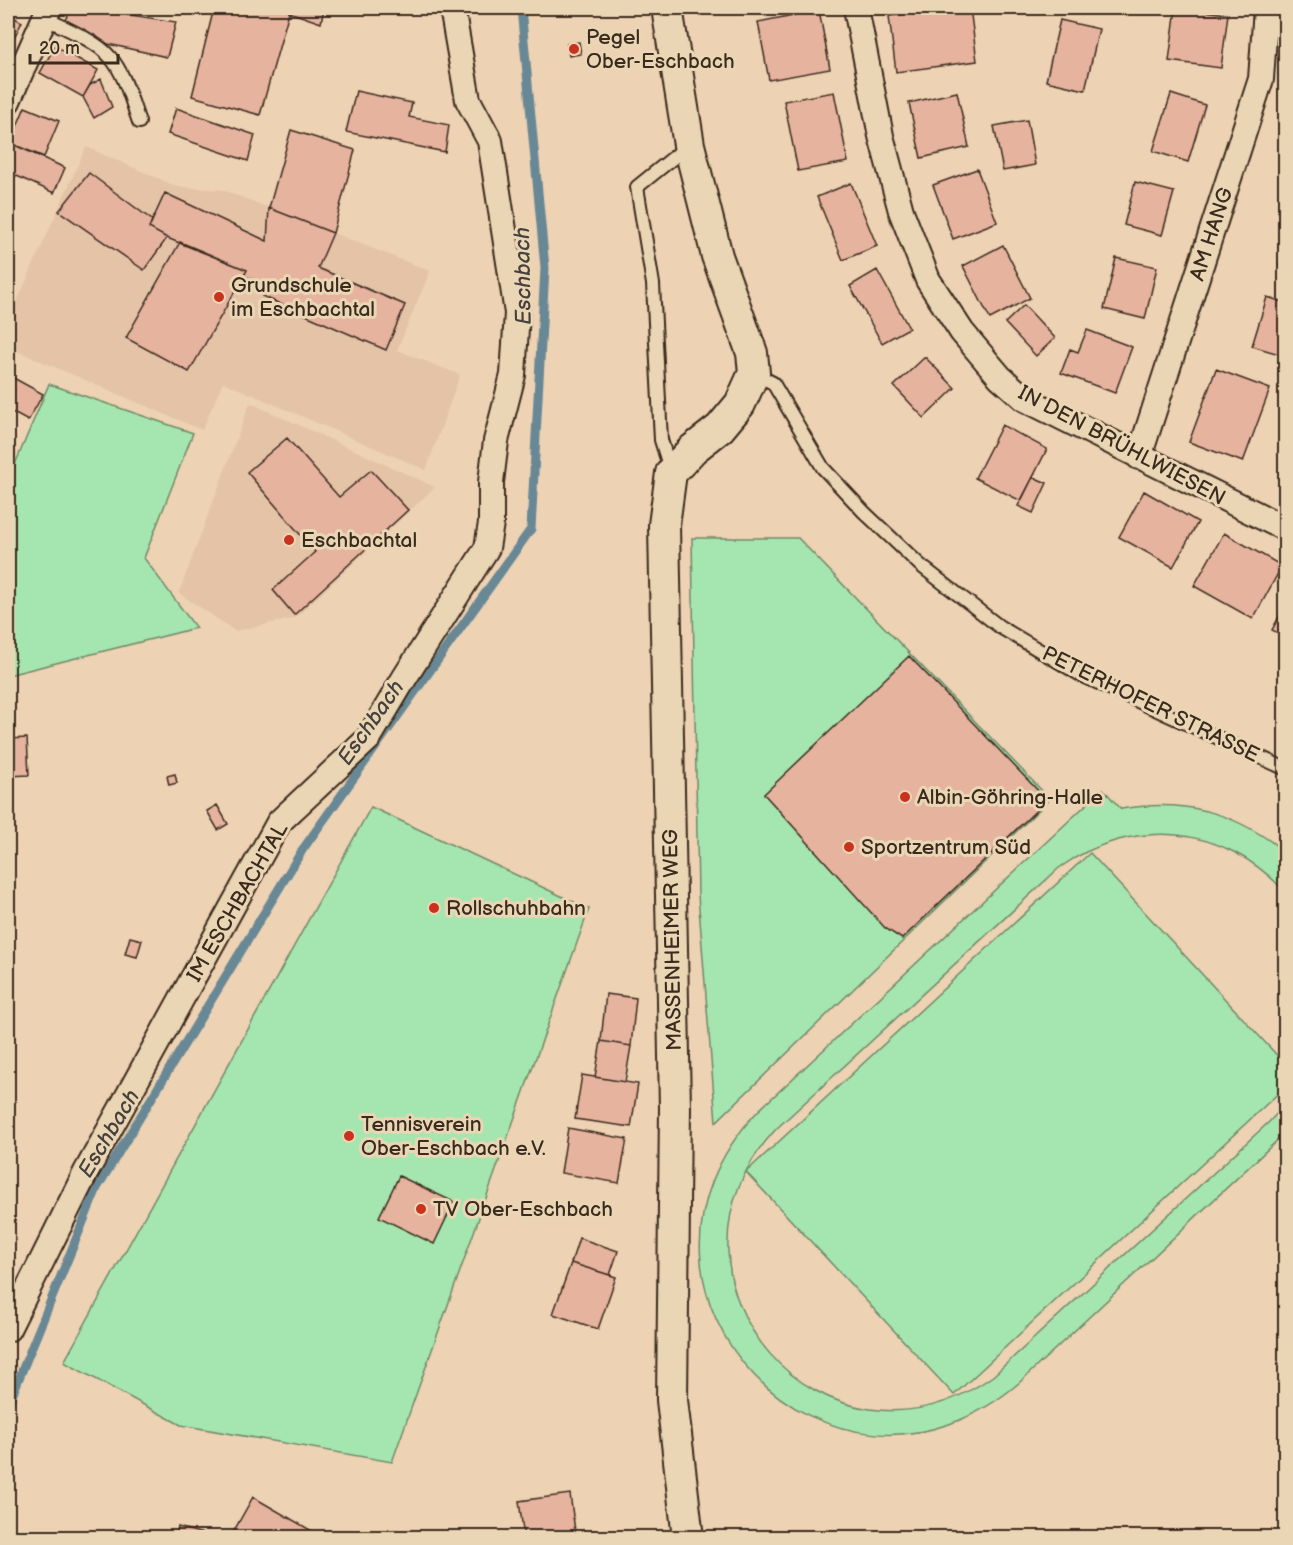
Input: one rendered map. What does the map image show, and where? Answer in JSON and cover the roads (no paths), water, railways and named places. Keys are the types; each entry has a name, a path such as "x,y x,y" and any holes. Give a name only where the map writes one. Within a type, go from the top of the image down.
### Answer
{"street":[{"name":"IM ESCHBACHTAL","path":"8,1329 16,1291 86,1172 279,822 368,739 487,548 491,524 490,482 496,441 513,375 517,313 490,141 468,100 452,8"},
{"path":"667,8 689,145 717,256 752,353 754,373 740,404 720,428 693,449 671,473"},
{"name":"IN DEN BRÜHLWIESEN","path":"856,8 881,136 901,211 928,280 962,332 999,377 1025,399 1286,529"},
{"name":"AM HANG","path":"1139,457 1260,79 1266,8"},
{"path":"8,101 46,13"},
{"name":"MASSENHEIMER WEG","path":"671,473 664,525 675,1108 672,1400 688,1538"}],"lane":[{"path":"46,13 110,56 128,91 139,122"},
{"path":"671,473 661,440 653,284 637,187 689,145"},
{"name":"PETERHOFER STRASSE","path":"754,373 773,383 823,468 864,512 920,565 1000,627 1081,675 1286,769"}],"waterway":[{"name":"Eschbach","path":"8,1405 97,1188 303,849 531,529 545,268 521,8"}],"place":[{"name":"Pegel Ober-Eschbach","path":"574,49"},
{"name":"Grundschule im Eschbachtal","path":"219,297"},
{"name":"Eschbachtal","path":"289,540"},
{"name":"Albin-Göhring-Halle","path":"905,797"},
{"name":"Sportzentrum Süd","path":"849,847"},
{"name":"Rollschuhbahn","path":"434,908"},
{"name":"Tennisverein Ober-Eschbach e.V.","path":"349,1136"},
{"name":"TV Ober-Eschbach","path":"421,1209"}]}
